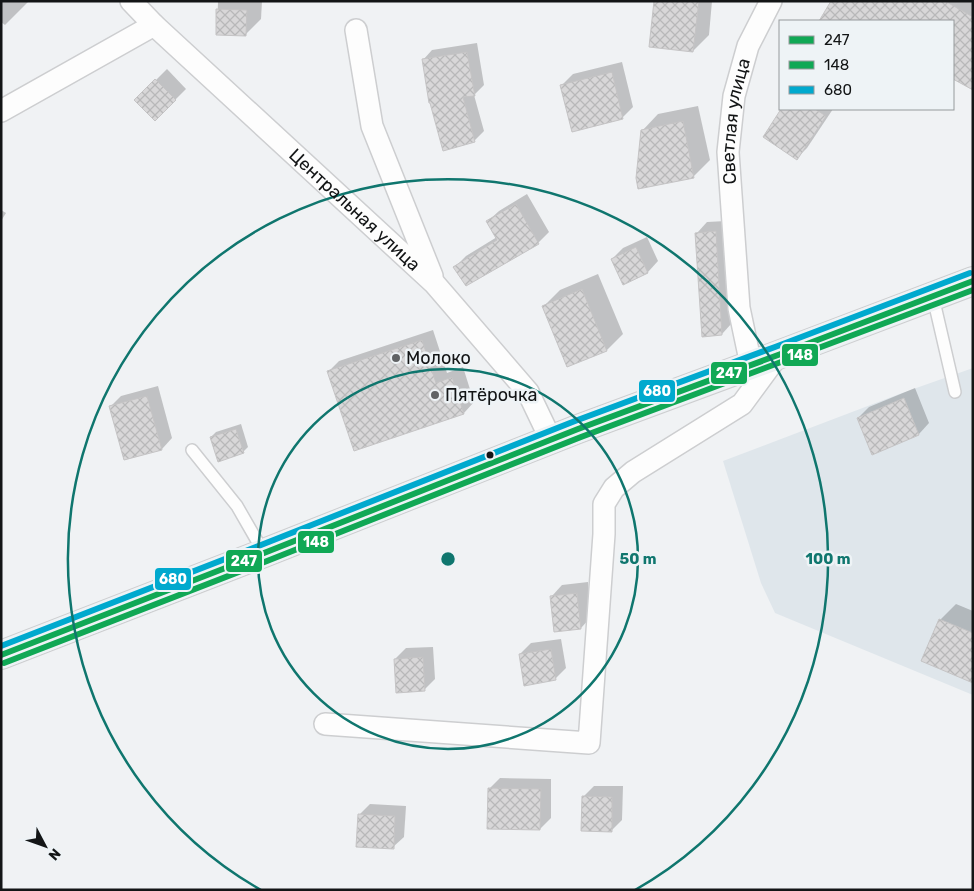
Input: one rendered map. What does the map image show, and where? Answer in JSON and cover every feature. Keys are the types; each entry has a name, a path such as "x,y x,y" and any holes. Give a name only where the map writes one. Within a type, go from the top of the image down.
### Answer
{"main road":[{"path":"1,655 551,440 973,281"}],"street":[{"name":"Центральная улица","path":"131,1 154,25 434,283 528,392 551,440"},
{"name":"Светлая улица","path":"751,365 739,308 728,152 734,96 743,63 748,46 771,1"},
{"path":"1,111 154,25"},
{"path":"356,30 372,126 434,283"},
{"path":"325,724 589,743 604,534 604,504 614,488 633,472 742,404 778,355"}],"lane":[{"path":"933,297 955,392"},
{"path":"192,450 237,506 264,553"}],"shaded area":[{"path":"973,368 973,695 775,613 761,583 723,461"}],"building":[{"path":"654,1 699,1 693,52 649,47"},
{"path":"831,1 945,1 973,17 973,90 954,80 954,20 820,20"},
{"path":"216,9 247,10 246,36 216,35"},
{"path":"467,52 475,96 463,97 475,142 443,151 429,103 422,59"},
{"path":"612,72 623,119 572,132 560,85"},
{"path":"155,79 176,100 155,121 134,100"},
{"path":"780,110 817,110 826,116 797,160 763,137"},
{"path":"683,121 694,178 638,189 636,178 641,130"},
{"path":"516,204 539,244 466,286 453,267 497,240 486,221"},
{"path":"716,231 722,335 702,337 695,233"},
{"path":"636,247 648,273 623,285 611,259"},
{"path":"582,289 607,351 567,367 542,306"},
{"path":"422,340 436,383 452,377 464,414 354,451 327,371"},
{"path":"147,396 162,450 124,460 109,406"},
{"path":"904,398 919,435 872,455 857,418"},
{"path":"236,429 244,453 218,462 210,437"},
{"path":"577,593 581,629 554,632 550,596"},
{"path":"939,619 973,633 973,683 921,661"},
{"path":"551,649 556,680 524,686 519,654"},
{"path":"423,657 425,691 396,693 394,659"},
{"path":"488,788 541,789 540,830 487,829"},
{"path":"582,796 612,797 612,832 581,831"},
{"path":"358,814 395,816 394,849 356,847"}],"transit line":[{"name":"680","path":"1,646 575,421 970,273"},
{"name":"247","path":"1,655 578,429 973,281"},
{"name":"148","path":"4,663 581,437 973,290"}],"place":[{"name":"Молоко","path":"396,358"},
{"name":"Пятёрочка","path":"435,395"}]}
